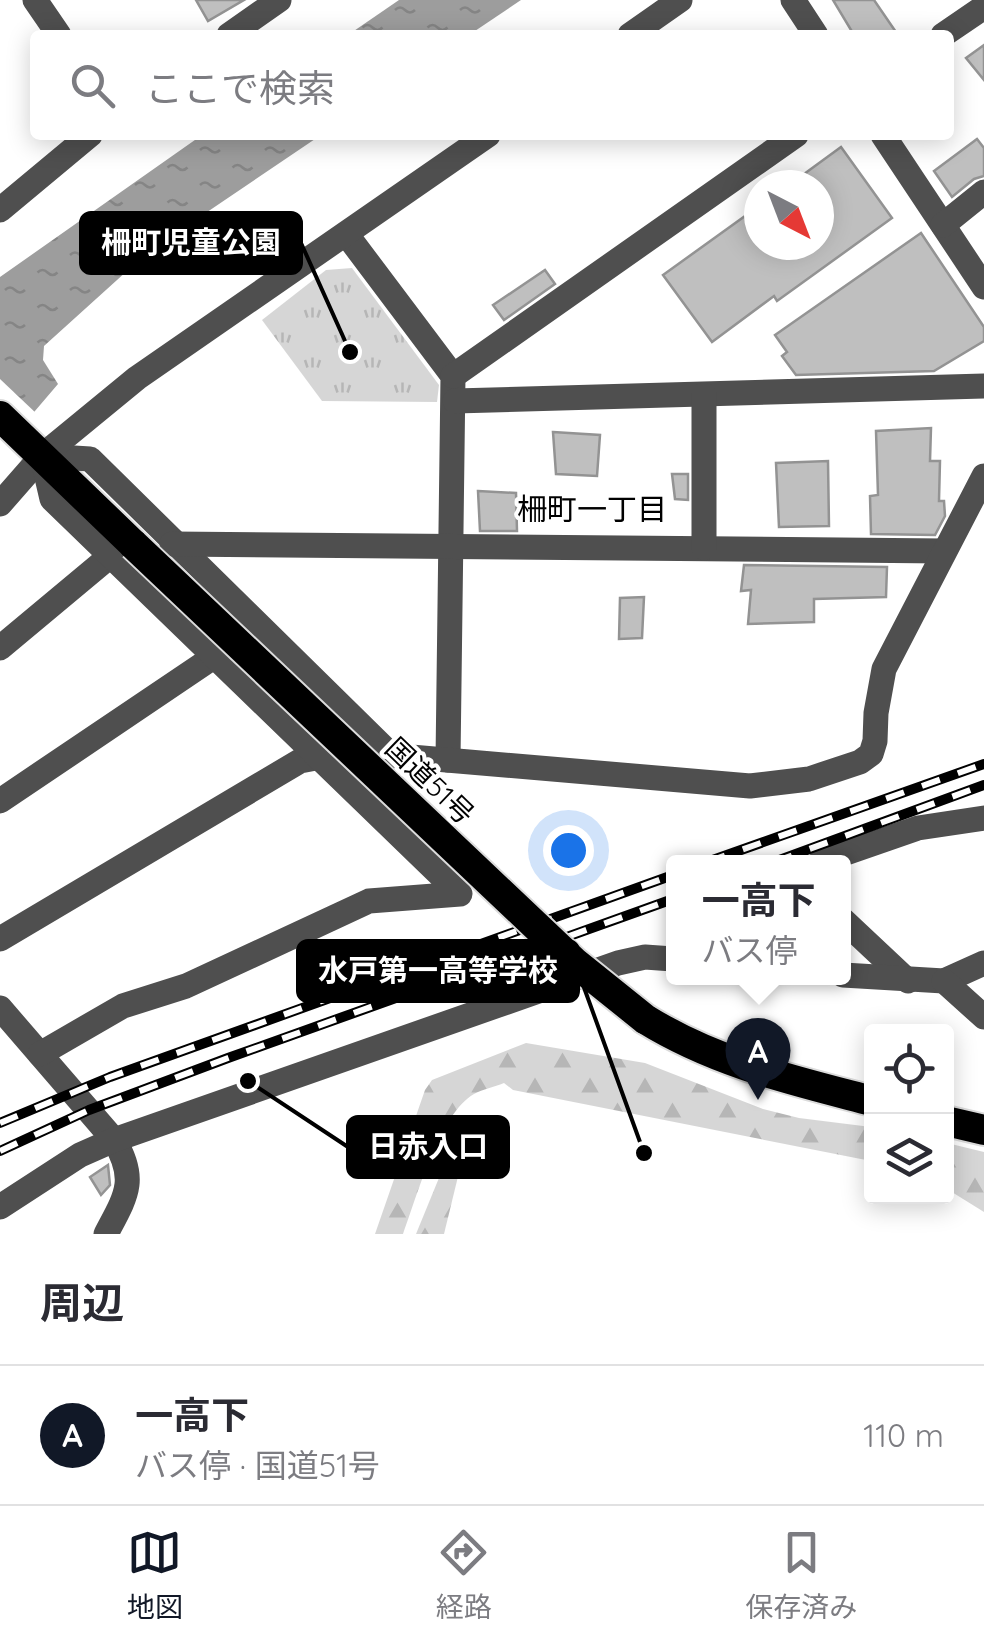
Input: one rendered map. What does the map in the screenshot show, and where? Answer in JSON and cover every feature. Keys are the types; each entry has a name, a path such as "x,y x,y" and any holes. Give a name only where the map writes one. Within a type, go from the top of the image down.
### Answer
{"highway":[{"name":"国道51号","path":"0,416 33,447 122,551 574,962 645,1019 675,1038 720,1058 864,1099"},
{"path":"954,1122 984,1130"}],"street":[{"path":"236,30 279,0"},
{"path":"637,30 680,0"},
{"path":"793,0 813,30"},
{"path":"43,3 56,30"},
{"path":"950,30 984,7"},
{"path":"2,203 84,140"},
{"path":"0,504 33,447 481,140"},
{"path":"454,388 789,140"},
{"path":"886,140 984,286"},
{"path":"944,226 984,192"},
{"path":"347,235 454,388 448,760"},
{"path":"454,388 704,395 984,386"},
{"path":"704,395 704,548"},
{"path":"33,447 90,460 392,756"},
{"path":"0,939 300,761 318,756 392,756 750,786 809,779 860,762 871,754 875,742 884,668 984,476"},
{"path":"172,544 944,550"},
{"path":"0,648 122,551 214,656 460,894 369,901 186,986 124,1006 40,1054"},
{"path":"0,801 214,656"},
{"path":"840,855 918,828 984,818"},
{"path":"851,928 908,981"},
{"path":"0,1207 80,1155 114,1140 618,963 666,959"},
{"path":"851,976 944,981 984,963"},
{"path":"944,981 984,1018"},
{"path":"0,1008 114,1140 124,1157 128,1184 106,1234"}],"green space":[{"path":"352,268 439,385 437,402 322,401 262,320 326,270"},
{"path":"526,1043 645,1063 763,1109 864,1126 864,1160 513,1090 504,1083 474,1094 450,1119 403,1234 375,1234 425,1090 432,1080"},
{"path":"472,1119 444,1234 416,1234 457,1134"},
{"path":"954,1145 984,1152 984,1212 954,1193"}],"water":[{"path":"399,0 521,0 476,30 355,30"},
{"path":"195,140 314,140 148,252 44,346 43,360 58,384 0,452 0,277"}],"pier":[{"path":"0,379 38,415 3,456 0,453"}],"building":[{"path":"196,0 244,0 208,21"},
{"path":"833,0 874,0 895,30 851,30"},
{"path":"984,45 984,80 966,58"},
{"path":"977,139 984,148 984,176 952,197 934,171"},
{"path":"841,147 892,218 834,260 834,170 810,170"},
{"path":"744,217 744,260 834,260 777,301 774,296 712,342 663,275"},
{"path":"921,233 984,327 984,341 934,371 796,375 782,356 787,352 775,335"},
{"path":"545,270 555,284 504,320 493,305"},
{"path":"931,428 930,461 940,461 939,501 944,501 945,516 935,535 871,534 870,496 878,495 876,431"},
{"path":"553,432 600,435 597,476 556,474"},
{"path":"828,461 829,526 779,527 776,463"},
{"path":"672,474 688,474 688,500 675,499"},
{"path":"478,491 516,493 517,531 480,531"},
{"path":"744,565 887,567 886,597 814,599 814,622 748,624 751,590 741,591"},
{"path":"644,597 642,638 619,639 620,598"},
{"path":"108,1165 110,1185 101,1195 90,1177"}],"railway":[{"path":"727,855 984,764"},
{"path":"793,855 984,785"},
{"path":"0,1123 110,1077 666,878"},
{"path":"0,1151 89,1110 666,902"}],"place":[{"name":"柵町児童公園","path":"350,352"},
{"name":"日赤入口","path":"248,1081"},
{"name":"一高下","path":"758,1100"},
{"name":"水戸第一高等学校","path":"644,1153"}],"district":[{"name":"柵町一丁目","path":"592,510"}]}
